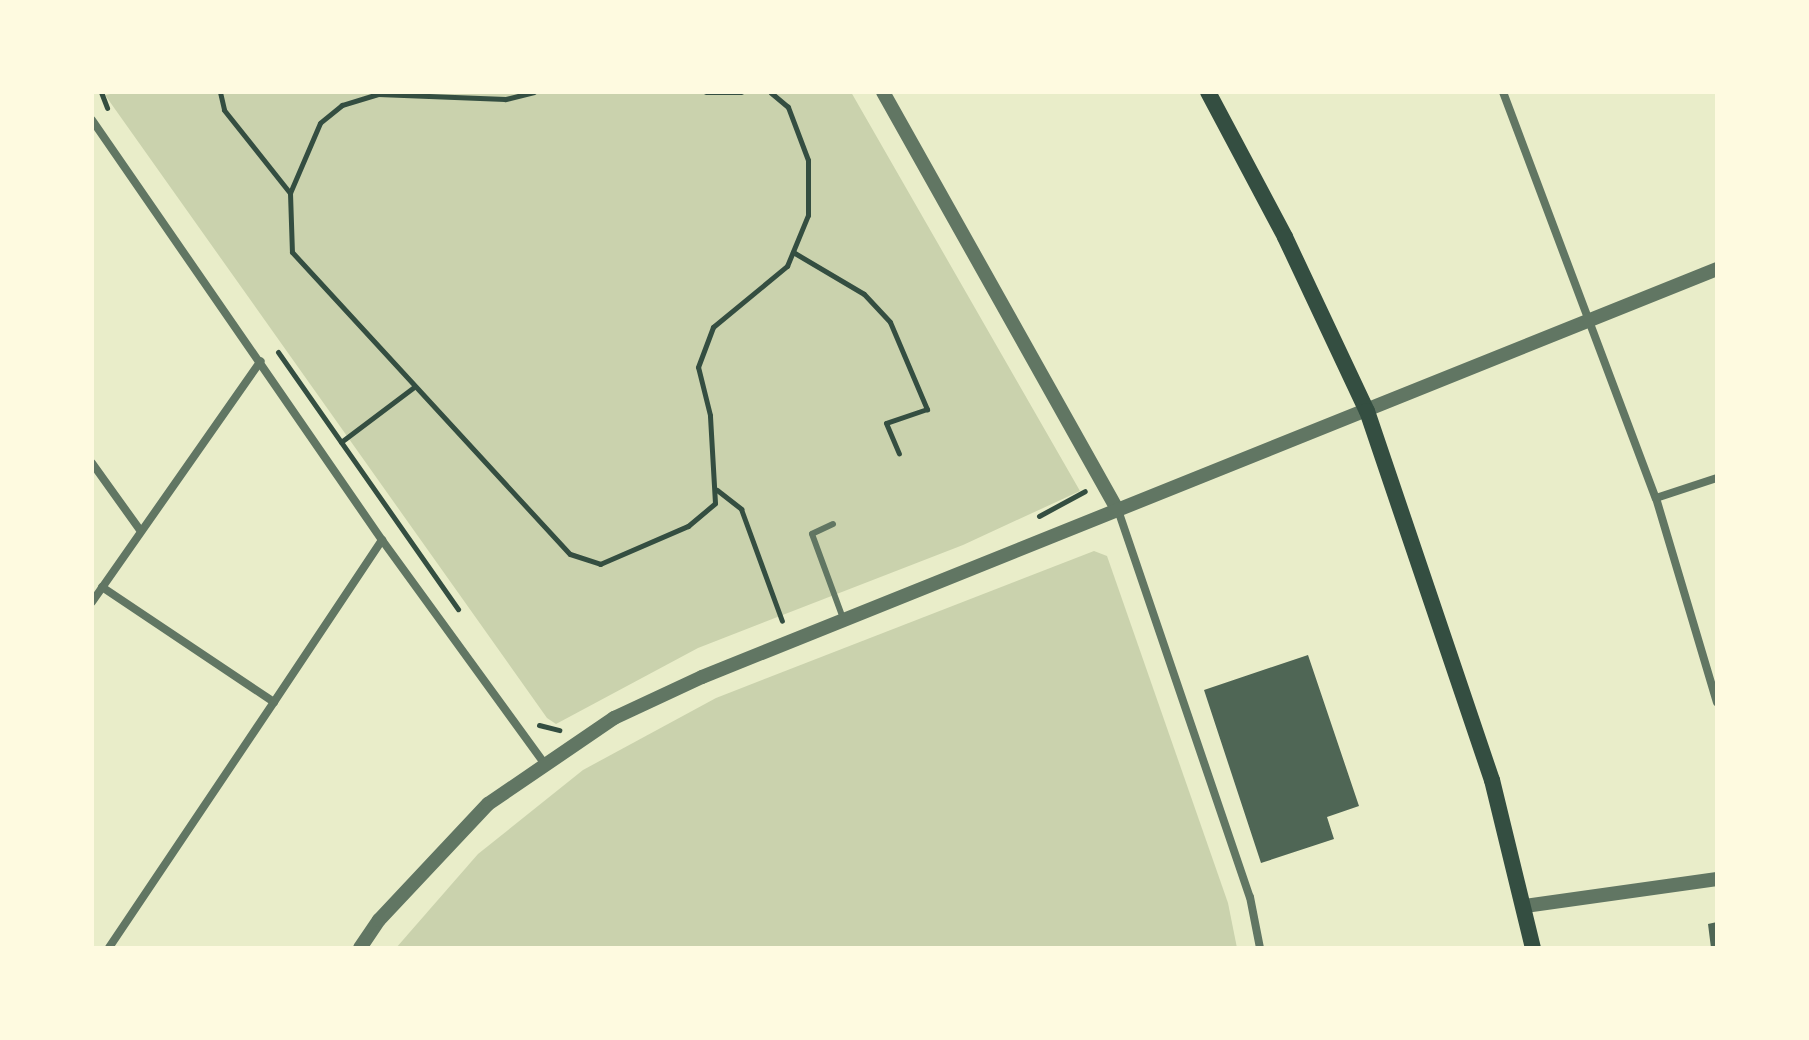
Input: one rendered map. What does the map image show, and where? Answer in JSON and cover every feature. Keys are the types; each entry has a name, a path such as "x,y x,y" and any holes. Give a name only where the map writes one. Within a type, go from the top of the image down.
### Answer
{"main road":[{"path":"1208,92 1285,237 1367,411 1471,712 1525,906 1533,948"}],"street":[{"path":"883,92 1118,510 1250,897 1260,948"},
{"path":"1503,92 1592,321 1656,498 1717,702"},
{"path":"92,120 382,540 543,762"},
{"path":"360,948 379,920 488,804 543,762 614,718 702,677 1717,269"},
{"path":"92,602 261,361"},
{"path":"92,463 140,530"},
{"path":"1656,498 1717,478"},
{"path":"109,948 382,540"},
{"path":"102,587 274,702"},
{"path":"1525,906 1717,879"}],"lane":[{"path":"833,524 812,534 844,622"}],"path":[{"path":"101,92 116,121"},
{"path":"220,92 224,110 290,193"},
{"path":"534,92 505,99 378,94 342,105 320,123 290,193 292,252 570,554 600,564 688,526 715,503 717,490 710,415 698,367 713,327 787,266 808,215 808,160 788,107 770,92"},
{"path":"706,92 741,92"},
{"path":"793,252 864,294 890,322 927,409 886,423 899,453"},
{"path":"269,339 459,611"},
{"path":"341,442 414,387"},
{"path":"1029,520 1083,496 1087,487"},
{"path":"717,490 741,509 782,621"},
{"path":"768,626 795,616"},
{"path":"532,715 541,728 559,731 571,724"}],"green space":[{"path":"120,92 851,92 1080,491 963,545 698,648 556,724 547,718 105,95"},
{"path":"1094,551 1107,556 1228,903 1237,948 396,948 478,854 583,770 716,698"}],"building":[{"path":"1308,655 1359,806 1327,817 1334,839 1261,863 1204,690"},
{"path":"1717,922 1717,948 1711,948 1708,924"}]}
